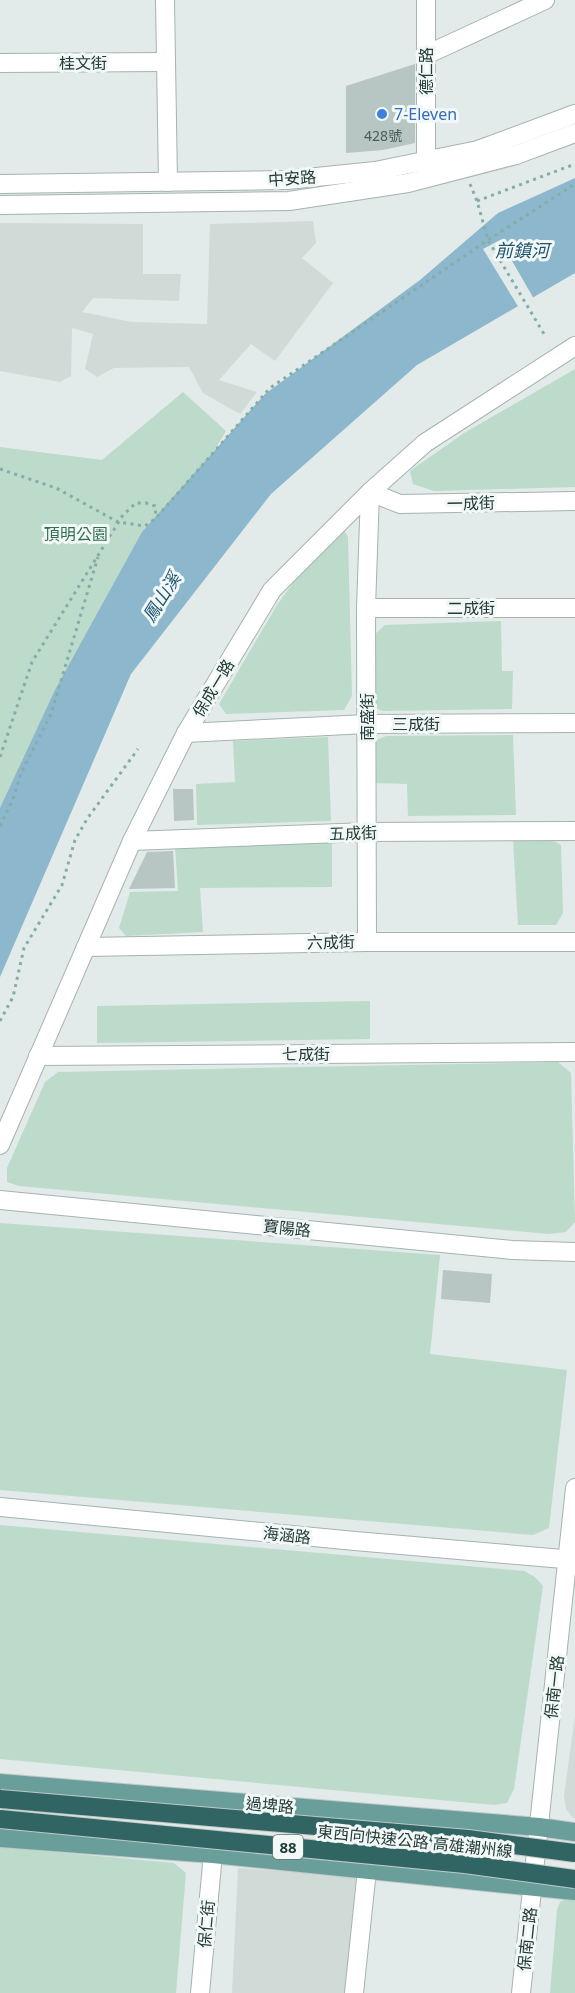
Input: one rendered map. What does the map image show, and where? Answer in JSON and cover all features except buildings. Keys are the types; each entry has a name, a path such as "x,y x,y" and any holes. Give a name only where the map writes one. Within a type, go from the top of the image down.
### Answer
{"highway":[{"name":"東西向快速公路 高雄潮州線","path":"0,1798 468,1839 575,1853"},
{"name":"東西向快速公路 高雄潮州線","path":"0,1818 465,1864 575,1879"}],"main road":[{"name":"過埤路","path":"0,1783 539,1827 575,1832"},
{"path":"0,1838 213,1854 575,1892"}],"street":[{"path":"165,0 168,182"},
{"name":"德仁路","path":"426,0 428,168"},
{"path":"426,55 545,0"},
{"name":"桂文街","path":"0,63 166,62"},
{"name":"中安路","path":"0,205 289,201 408,183 428,168 575,114"},
{"name":"中安路","path":"0,183 287,180 375,171 464,168 516,154 575,133"},
{"name":"保成一路","path":"0,1145 132,841 186,733 272,590 370,492 425,443 575,346"},
{"name":"一成街","path":"370,492 400,504 575,501"},
{"name":"南盛街","path":"367,942 366,608 370,492"},
{"name":"二成街","path":"366,608 575,608"},
{"name":"三成街","path":"186,733 367,724 575,723"},
{"name":"五成街","path":"132,841 367,832 575,831"},
{"name":"六成街","path":"86,947 367,942 575,942"},
{"name":"七成街","path":"38,1056 575,1052"},
{"name":"寶陽路","path":"0,1200 501,1249 575,1252"},
{"name":"保南一路","path":"532,1886 571,1560 575,1488"},
{"name":"海涵路","path":"0,1507 571,1560"},
{"name":"保仁街","path":"200,1993 213,1854"},
{"path":"354,1993 366,1870"},
{"name":"保南二路","path":"521,1993 532,1886"}],"path":[{"path":"477,201 575,164"},
{"path":"464,168 477,201 488,240 544,334"},
{"path":"0,469 56,489 118,522 145,526 156,518 270,388 488,240 575,184"},
{"path":"0,757 32,662 118,522 136,503 155,506 156,518"},
{"path":"0,826 13,799 21,773 51,714 99,553"},
{"path":"0,1021 13,997 24,948 62,885 75,840 87,819 138,749"}],"shaded area":[{"path":"313,221 316,243 302,258 333,283 275,361 251,344 219,380 257,392 240,414 203,393 189,367 114,368 97,377 85,369 93,334 72,328 71,376 60,382 0,371 0,223 143,224 143,274 181,274 179,301 93,298 82,312 132,322 207,324 210,224"},
{"path":"575,1715 575,1818 573,1818 566,1809 564,1796"},
{"path":"238,1868 358,1876 349,1993 232,1993"}],"green space":[{"path":"575,369 575,487 434,491 413,484 410,471 464,433"},
{"name":"頂明公園","path":"183,392 226,431 52,721 0,838 0,447 102,460"},
{"path":"344,530 348,537 352,696 344,710 226,714 219,704 277,605 319,547"},
{"path":"501,621 502,671 513,671 512,709 383,711 373,707 374,635 385,625"},
{"path":"513,735 516,815 408,816 407,784 375,783 374,741 386,736"},
{"path":"328,737 331,821 197,825 196,784 235,782 233,741"},
{"path":"513,840 554,841 561,845 563,913 556,925 518,925"},
{"path":"332,843 332,887 200,888 203,932 126,936 119,928 130,892 178,891 175,845"},
{"path":"370,1001 370,1039 97,1043 97,1006"},
{"path":"558,1062 571,1073 575,1222 566,1232 549,1234 19,1186 7,1182 7,1168 45,1082 58,1072"},
{"path":"0,1223 440,1255 430,1354 567,1370 549,1528 533,1535 0,1490"},
{"path":"0,1525 524,1571 535,1577 543,1586 514,1789 507,1803 494,1805 0,1759"},
{"path":"0,1847 174,1863 186,1873 176,1993 0,1993"},
{"path":"568,1898 575,1898 575,1993 550,1993 557,1910 560,1902"}],"water":[{"name":"前鎮河","path":"575,178 575,273 417,365 271,494 131,674 0,977 0,808 55,690 142,532 265,394 420,280 498,213"}],"pier":[{"path":"500,240 534,299 519,308 483,249"}],"place":[{"name":"7-Eleven","path":"382,114"}],"water label":[{"name":"鳳山溪","path":"161,597"}]}
